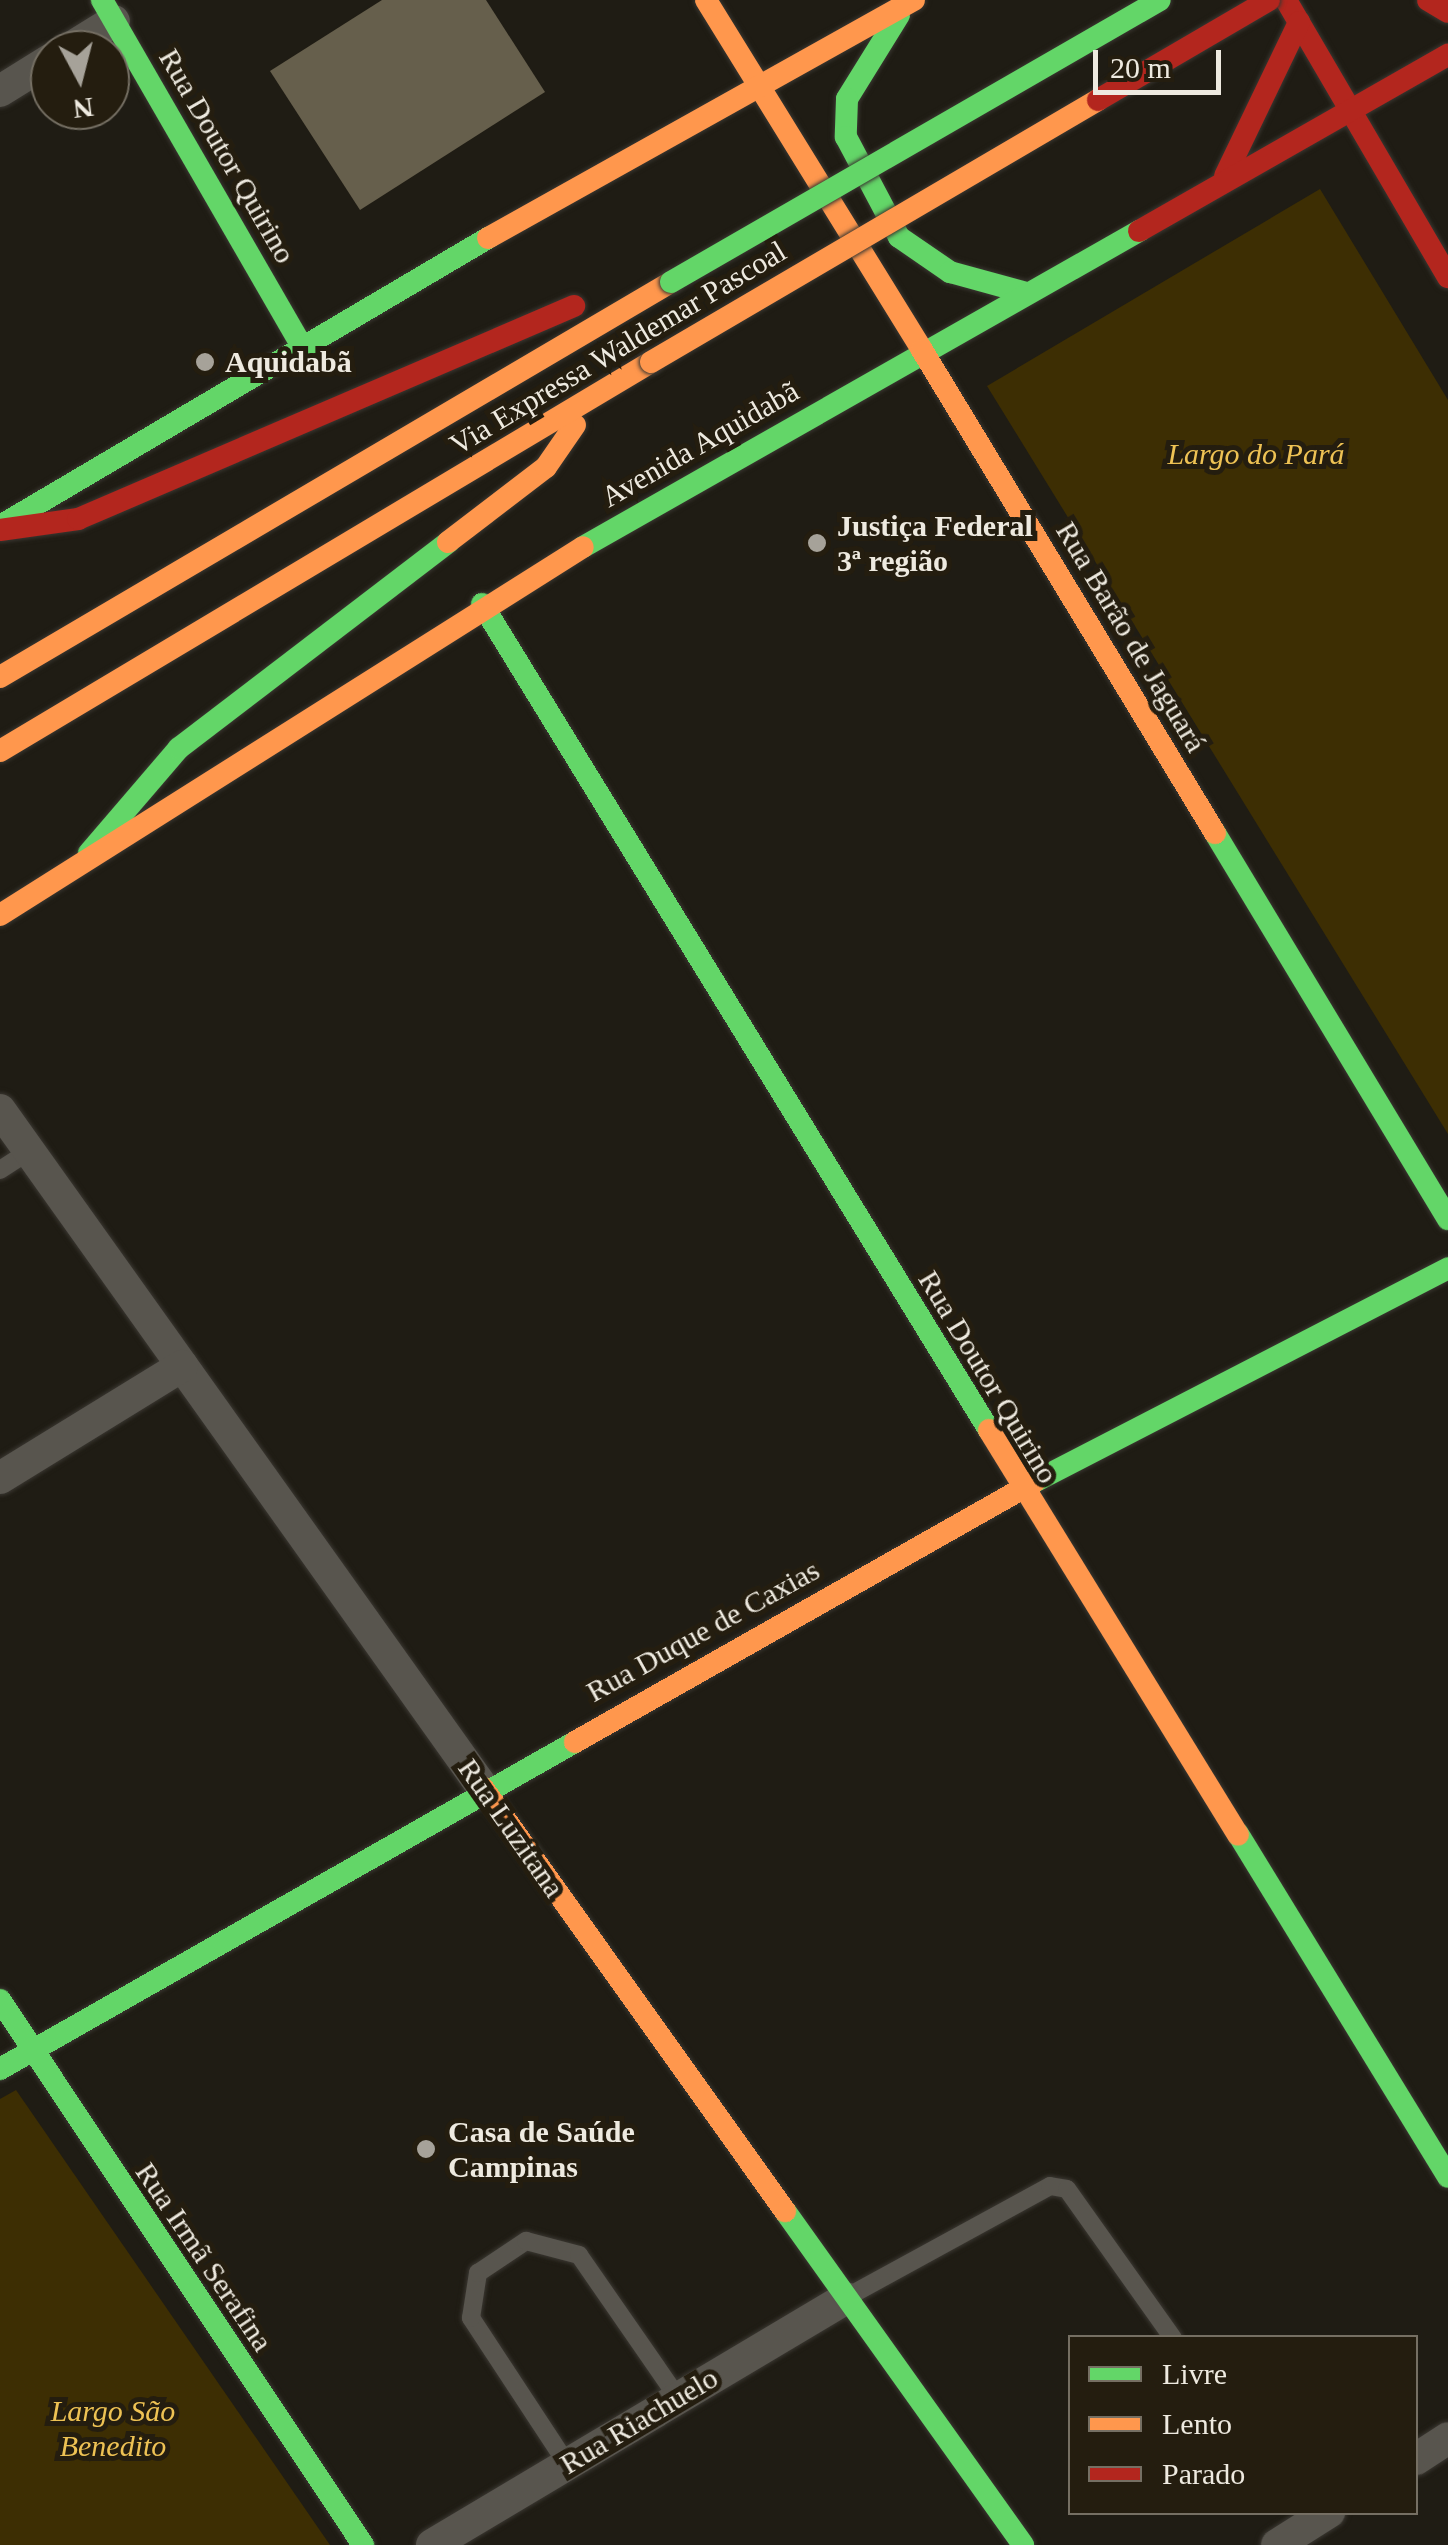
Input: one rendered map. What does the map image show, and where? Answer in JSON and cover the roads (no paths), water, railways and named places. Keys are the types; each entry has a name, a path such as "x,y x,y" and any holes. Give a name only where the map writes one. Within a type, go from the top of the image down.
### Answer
{"main road":[{"name":"Rua Barão de Jaguará","path":"706,0 1448,1219"},
{"name":"Via Expressa Waldemar Pascoal","path":"0,677 1160,0"},
{"name":"Via Expressa Waldemar Pascoal","path":"0,751 650,362 1269,0"},
{"path":"1286,0 1448,276"},
{"path":"1428,0 1448,12"},
{"path":"0,528 300,343 910,3"},
{"path":"910,3 847,99 846,137 899,237 950,272 1023,292"},
{"name":"Rua Doutor Quirino","path":"108,10 300,343"},
{"path":"1224,177 1299,22"},
{"name":"Avenida Aquidabã","path":"0,915 89,853 482,604 1224,177 1448,54"},
{"path":"0,528 78,519 572,307 642,300"},
{"path":"89,853 212,719 546,468 592,398"},
{"name":"Rua Doutor Quirino","path":"482,604 1021,1489 1448,2177"},
{"name":"Rua Duque de Caxias","path":"0,2069 483,1788 1021,1489 1448,1268"},
{"name":"Rua Luzitana","path":"483,1788 1023,2545"},
{"name":"Rua Irmã Serafina","path":"0,2000 29,2053 362,2545"}],"street":[{"path":"88,30 108,10"},
{"path":"0,91 30,72"},
{"name":"Rua Luzitana","path":"0,1110 483,1788"},
{"path":"0,1478 182,1366"},
{"name":"Rua Riachuelo","path":"432,2545 846,2298"},
{"path":"1418,2457 1448,2438"},
{"path":"1277,2545 1324,2515"}],"lane":[{"path":"0,1170 30,1151"},
{"path":"846,2298 1050,2186 1067,2189 1170,2335"},
{"path":"568,2464 470,2318 478,2273 526,2242 579,2255 678,2398"}],"place":[{"name":"Aquidabã","path":"205,362"},
{"name":"Justiça Federal 3ª região","path":"817,543"},
{"name":"Casa de Saúde Campinas","path":"426,2149"}],"park label":[{"name":"Largo do Pará","path":"1256,454"},
{"name":"Largo São Benedito","path":"113,2428"}]}
